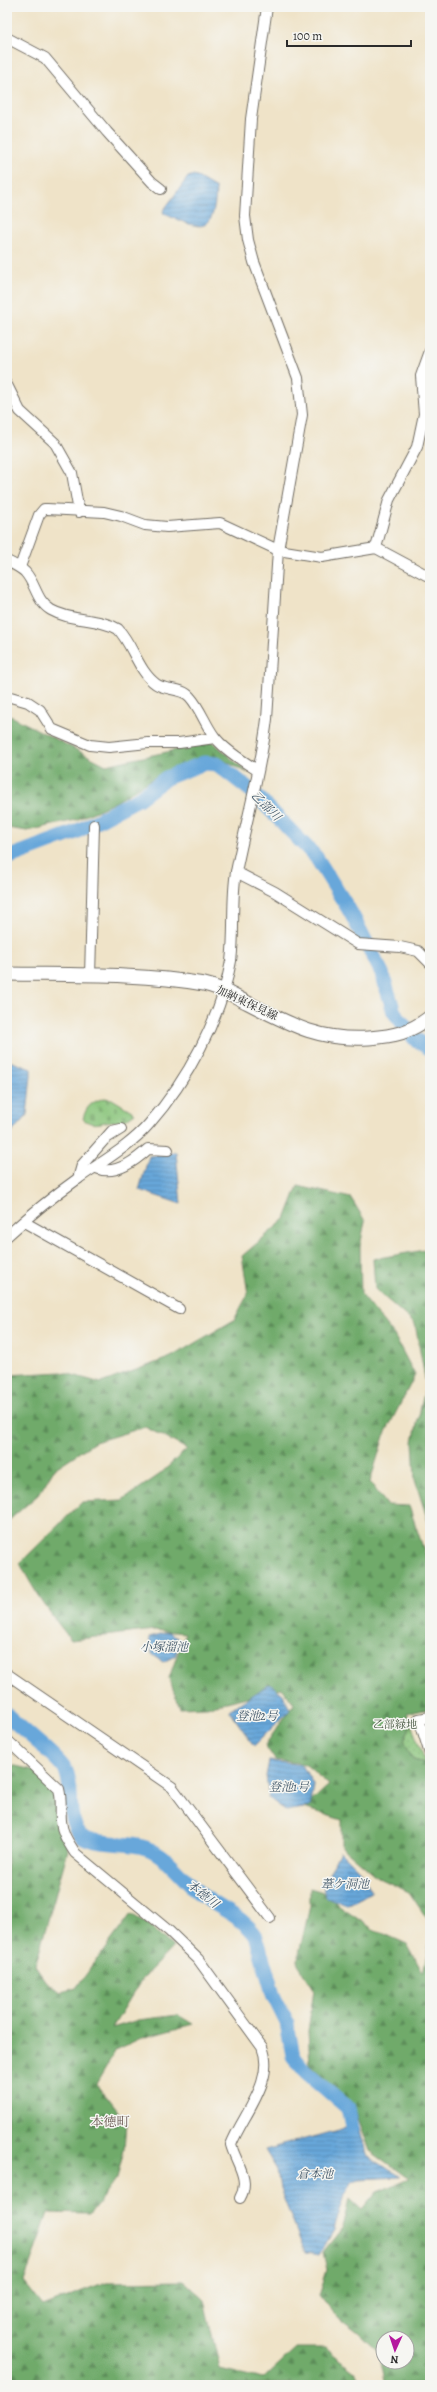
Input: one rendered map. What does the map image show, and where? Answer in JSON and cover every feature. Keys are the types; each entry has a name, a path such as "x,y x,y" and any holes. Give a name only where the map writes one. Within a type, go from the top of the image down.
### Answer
{"main road":[{"name":"加納東保見線","path":"7,974 90,976 186,981 207,985 224,991 274,1016 318,1035 359,1038 409,1031 430,1017"}],"street":[{"path":"8,1234 78,1179 96,1168 148,1125 166,1104 188,1071 224,991 231,960 236,872 257,770 264,745 268,712 278,550 302,415 298,378 256,268 248,240 245,216 251,119 267,7"},
{"path":"7,38 45,58 107,132 152,182 161,189"},
{"path":"376,548 389,500 417,448 424,414 421,376 430,351"},
{"path":"7,385 20,411 56,443 72,473 79,512"},
{"path":"20,567 41,511 47,509 110,514 145,525 168,527 220,523 278,550 322,558 376,548 430,576"},
{"path":"7,561 20,567 28,576 40,600 50,609 71,618 96,621 118,629 134,657 155,684 164,688 179,690 189,695 215,738 238,758 257,770"},
{"path":"7,696 28,702 40,710 52,729 60,734 90,745 110,747 148,743 179,743 215,738"},
{"path":"90,976 94,825"},
{"path":"236,872 275,892 358,944 400,947 418,951 430,962"},
{"path":"78,1179 82,1165 105,1139"},
{"path":"96,1168 108,1171 136,1160 148,1149 168,1150"},
{"path":"24,1222 179,1309"},
{"path":"7,1674 172,1787 270,1918"},
{"path":"430,1717 419,1719 430,1754"},
{"path":"7,1740 59,1789 62,1798 61,1822 65,1838 75,1853 169,1931 198,1959 262,2047 266,2058 264,2077 231,2145 244,2179 244,2192 240,2198"}],"green space":[{"path":"7,714 106,765 213,742 248,773 217,757 200,758 155,777 116,802 76,820 27,831 7,828"},
{"path":"104,1098 112,1099 135,1113 121,1123 111,1121 97,1124 83,1119 90,1105"},
{"name":"乙部緑地","path":"298,1186 351,1198 365,1221 360,1247 361,1294 394,1335 415,1375 384,1436 370,1482 387,1505 409,1506 430,1568 430,1709 407,1713 411,1724 404,1741 413,1760 426,1763 430,1776 430,1923 409,1892 377,1877 342,1847 342,1820 304,1808 329,1785 305,1764 275,1760 265,1745 294,1704 282,1688 207,1707 180,1708 169,1678 185,1633 154,1630 71,1640 43,1603 25,1574 20,1563 82,1502 122,1500 159,1475 187,1449 145,1427 95,1442 54,1469 39,1494 7,1522 7,1375 62,1372 101,1383 171,1357 234,1320 248,1294 242,1256 285,1219"},
{"path":"430,1249 430,1528 415,1480 413,1442 426,1384 415,1324 375,1289 373,1259"},
{"path":"411,1724 426,1763 413,1760 404,1741"},
{"path":"7,1764 33,1770 50,1786 58,1802 68,1850 35,1966 46,1982 61,1992 76,1988 131,1914 149,1925 173,1947 142,1979 112,2028 138,2020 178,2015 193,2024 139,2039 116,2050 96,2084 126,2123 124,2150 117,2178 90,2214 48,2213 24,2282 43,2306 106,2282 183,2281 204,2300 220,2369 263,2379 296,2348 324,2348 355,2371 361,2385 7,2385"},
{"path":"310,1888 327,1893 339,1906 373,1929 407,1944 423,1973 430,1939 430,2385 386,2385 383,2370 415,2370 415,2330 375,2330 375,2348 357,2331 333,2313 319,2295 327,2270 323,2252 343,2227 350,2199 362,2210 377,2192 409,2179 370,2151 353,2104 310,2065 308,2031 314,1989 297,1962 310,1906"}],"water":[{"path":"194,175 216,188 215,204 212,215 208,222 203,225 196,226 164,214 163,211 188,177"},
{"path":"7,1060 31,1069 27,1115 11,1133 7,1133"},
{"path":"176,1152 181,1204 139,1190 149,1156"},
{"name":"小塚溜池","path":"169,1632 180,1640 175,1656 163,1662 152,1654 149,1637"},
{"name":"登池2号","path":"270,1684 283,1694 290,1710 254,1746 229,1710"},
{"name":"登池1号","path":"269,1761 302,1765 314,1786 310,1807 286,1811 269,1798 266,1776"},
{"name":"葦ケ洞池","path":"340,1851 362,1873 372,1892 347,1905 326,1897 324,1884"},
{"name":"倉本池","path":"359,2127 367,2155 400,2177 360,2179 353,2181 345,2194 334,2230 319,2255 305,2253 280,2189 277,2170 265,2150 345,2128"}],"waterway":[{"name":"乙部川","path":"7,858 76,832 138,799 166,778 204,763 217,764 253,792 316,857 351,913 382,973 394,1012 414,1038 430,1049"},
{"name":"本徳川","path":"7,1715 48,1751 66,1771 70,1787 71,1813 76,1828 81,1835 94,1841 139,1846 154,1851 168,1862 199,1893 251,1929 256,1936 274,1997 287,2023 293,2056 305,2071 348,2108 352,2128"}],"district":[{"name":"本徳町","path":"110,2121"}]}
